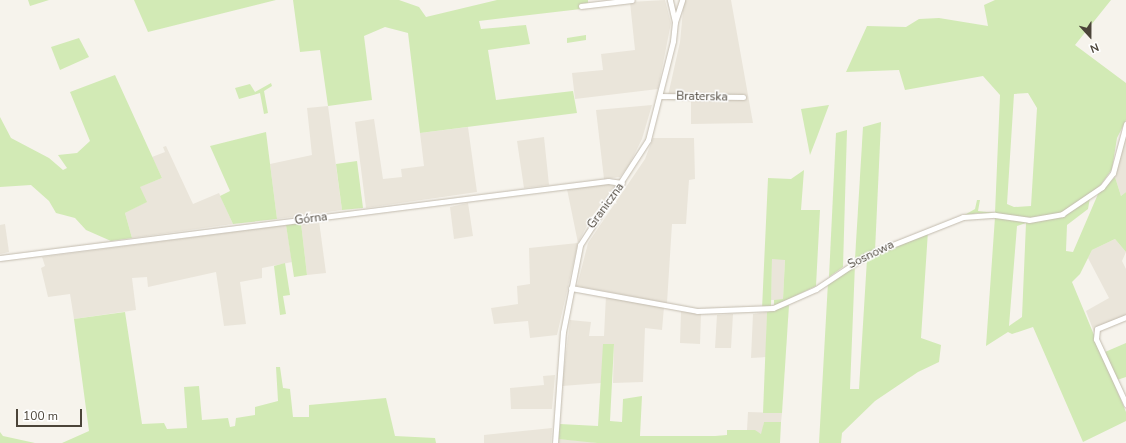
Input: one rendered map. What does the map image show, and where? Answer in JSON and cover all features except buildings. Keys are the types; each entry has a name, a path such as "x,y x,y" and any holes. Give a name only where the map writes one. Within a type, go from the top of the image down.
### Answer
{"street":[{"path":"581,6 632,0"},
{"name":"Graniczna","path":"556,443 559,369 571,288 580,245 592,222 641,156 661,96 675,22 670,0"},
{"path":"675,22 682,0"},
{"name":"Braterska","path":"661,96 743,98"},
{"name":"Sosnowa","path":"571,288 697,311 773,308 816,289 867,255 963,217 994,215 1029,220 1062,214 1102,187 1113,173 1126,124"},
{"name":"Górna","path":"0,258 608,181 622,183"},
{"path":"1126,317 1097,330 1096,339 1126,404"}],"shaded area":[{"path":"665,0 671,23 658,89 575,99 572,73 603,70 601,54 635,50 630,2"},
{"path":"684,0 731,0 753,123 691,124 691,100 667,100 680,42"},
{"path":"652,105 642,139 629,165 620,177 604,179 596,110"},
{"path":"328,106 342,210 277,219 270,164 312,155 307,108"},
{"path":"374,119 383,179 402,177 401,169 424,166 420,133 468,127 477,192 366,208 355,122"},
{"path":"1126,132 1126,192 1121,196 1115,177"},
{"path":"544,137 549,185 524,188 517,141"},
{"path":"653,138 694,138 695,179 689,180 686,224 672,224 667,303 577,286 588,243 645,159"},
{"path":"166,146 193,204 219,193 233,224 132,238 125,213 146,202 139,187 162,178 152,157 165,152 163,147"},
{"path":"612,183 615,186 591,218 578,243 567,189"},
{"path":"468,203 473,236 454,239 450,207"},
{"path":"319,221 326,273 307,275 301,223"},
{"path":"5,224 9,252 0,254 0,225"},
{"path":"286,225 292,262 262,268 262,278 240,282 246,324 224,326 216,272 148,287 147,277 132,278 136,310 74,319 70,294 48,297 41,268 45,266 42,257"},
{"path":"1115,239 1126,252 1122,261 1126,269 1126,315 1094,332 1086,311 1109,298 1088,258 1092,250"},
{"path":"578,243 557,335 530,338 528,321 494,324 491,308 518,304 517,286 530,284 529,248"},
{"path":"772,259 785,259 783,300 771,300"},
{"path":"606,295 664,307 662,330 645,328 643,382 613,383 614,345 604,344 601,383 562,386 570,320 591,322 589,336 604,336"},
{"path":"681,312 701,313 700,344 680,343"},
{"path":"767,312 766,357 751,358 753,314"},
{"path":"733,314 731,348 715,348 717,315"},
{"path":"555,375 552,409 511,409 510,388 544,385 543,376"},
{"path":"748,412 782,413 781,422 764,422 762,434 755,433 747,430"},
{"path":"552,428 551,443 484,443 484,435"},
{"path":"558,439 586,441 597,443 558,443"}],"green space":[{"path":"28,0 49,0 30,6"},
{"path":"134,0 276,0 148,32"},
{"path":"293,0 399,0 419,7 426,17 497,0 588,0 588,3 580,4 581,9 479,21 481,29 526,25 530,44 488,50 496,100 573,91 577,113 420,133 408,33 385,27 364,36 372,100 328,106 320,50 300,52"},
{"path":"995,0 1111,0 1075,45 1126,83 1126,120 1117,138 1112,169 1100,186 1063,213 1030,218 977,213 961,217 975,209 977,200 980,200 978,211 995,213 1000,95 983,76 905,90 899,70 846,72 867,26 906,27 919,19 939,18 988,26 984,5","holes":["1028,93 1037,108 1031,206 1014,207 1007,204 1014,94"]},
{"path":"586,35 586,40 567,43 567,38"},
{"path":"79,38 89,57 60,70 51,47"},
{"path":"115,75 162,178 140,187 147,202 125,213 132,238 111,241 86,230 75,218 56,213 49,201 31,185 0,187 0,117 11,138 49,158 63,170 67,168 58,155 77,153 90,141 70,92"},
{"path":"271,83 272,86 264,91 268,113 264,114 260,93 239,99 235,88 250,84 255,92"},
{"path":"829,105 817,137 810,155 801,109"},
{"path":"881,122 875,251 855,259 863,127"},
{"path":"847,130 843,267 829,277 836,133"},
{"path":"266,132 277,219 233,224 220,196 230,191 210,146"},
{"path":"357,161 363,208 342,210 336,164"},
{"path":"804,170 801,210 820,210 816,286 774,306 774,300 783,299 785,260 772,259 771,307 762,309 768,178 791,179"},
{"path":"1115,177 1121,196 1126,192 1126,252 1115,239 1092,250 1080,274 1072,282 1126,412 1126,421 1083,442 1033,327 1012,334 1008,332 986,346 995,217 1029,221 1050,219 1064,215 1090,198 1088,209 1067,225 1066,251 1073,252 1098,194","holes":["1026,223 1022,317 1009,326 1017,226"]},
{"path":"301,223 307,275 294,277 286,225"},
{"path":"928,231 921,338 941,345 939,362 918,372 875,401 842,433 841,443 819,443 828,282 855,264 850,389 859,389 867,259"},
{"path":"285,263 290,295 283,296 286,314 280,315 274,266"},
{"path":"789,305 782,413 763,413 767,312"},
{"path":"125,312 142,424 164,423 167,429 187,428 184,387 199,386 202,420 228,418 230,427 235,426 236,418 255,415 255,407 278,401 276,367 280,367 283,388 290,389 293,417 309,417 309,405 386,398 395,436 435,438 436,443 62,443 89,431 74,319"},
{"path":"1126,343 1126,377 1117,380 1105,352"},
{"path":"603,344 614,344 610,421 622,422 623,399 642,396 640,436 715,436 727,435 727,430 755,430 761,434 764,422 781,422 780,443 597,443 558,439 560,424 598,426"},
{"path":"0,432 3,436 35,443 0,443"}]}
